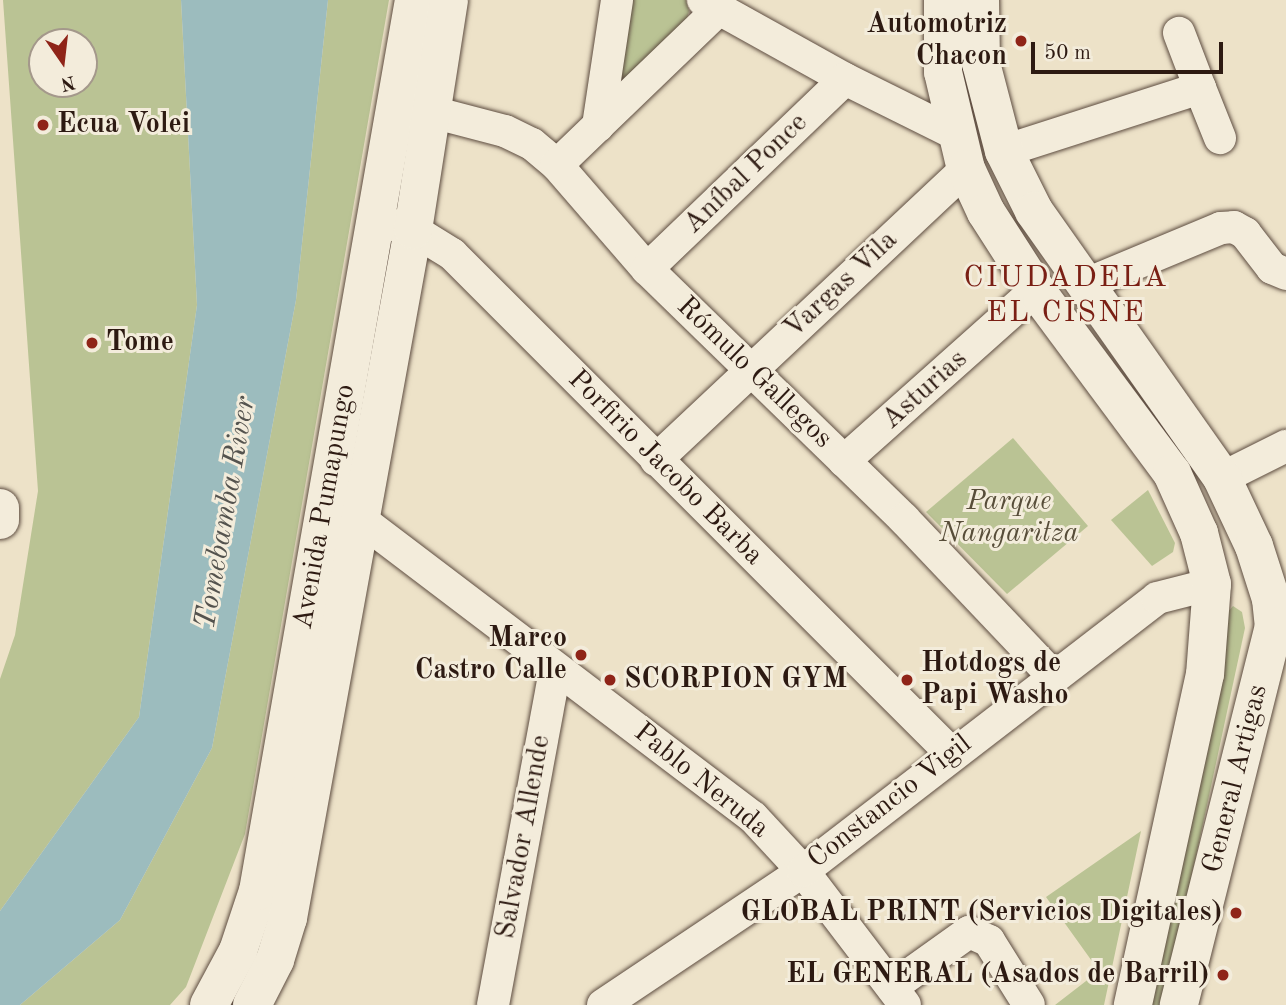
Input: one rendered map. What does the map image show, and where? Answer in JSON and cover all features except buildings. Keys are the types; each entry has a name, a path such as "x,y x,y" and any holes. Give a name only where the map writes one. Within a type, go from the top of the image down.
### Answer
{"street":[{"name":"Avenida Pumapungo","path":"209,1005 238,951 258,891 366,219 414,0"},
{"name":"Avenida Pumapungo","path":"259,1001 288,918 413,230 449,0"},
{"path":"598,126 617,0"},
{"name":"General Artigas","path":"943,0 943,72 954,133 966,169 986,212 1036,290 1172,473 1199,534 1212,584 1205,674 1133,1005"},
{"name":"General Artigas","path":"980,0 981,63 1004,150 1034,211 1222,478 1254,546 1282,628 1179,1005"},
{"path":"557,166 598,126 711,4 845,79 954,133"},
{"path":"1179,33 1220,138"},
{"name":"Aníbal Ponce","path":"647,269 845,79"},
{"path":"1004,150 1200,88"},
{"name":"Rómulo Gallegos","path":"432,112 505,131 557,166 647,269 844,461 1052,675"},
{"name":"Vargas Vila","path":"656,460 966,169"},
{"name":"Porfirio Jacobo Barba","path":"366,219 413,230 452,254 951,753"},
{"path":"1084,285 1222,228 1234,227 1245,233 1272,268 1286,274"},
{"name":"Asturias","path":"844,461 1036,290"},
{"path":"1222,478 1286,446"},
{"path":"0,509 0,520"},
{"name":"Pablo Neruda","path":"360,519 555,670 752,817 803,871 898,996"},
{"path":"1212,584 1282,628"},
{"name":"Constancio Vigil","path":"603,1005 636,997 803,871 1052,675 1157,598 1212,584"},
{"name":"Salvador Allende","path":"493,1005 555,670"},
{"path":"898,996 969,932 989,941 1029,1005"}],"green space":[{"path":"3,0 181,0 197,305 139,717 0,911 0,679 15,635 38,491"},
{"path":"328,0 389,0 245,834 186,987 170,1005 20,1005 120,920 212,748 296,300"},
{"path":"623,0 686,0 689,11 687,19 616,92"},
{"name":"Parque Nangaritza","path":"1013,438 1088,526 1007,594 926,512"},
{"path":"1148,490 1175,543 1173,552 1152,566 1111,520"},
{"path":"1233,606 1242,612 1245,628 1195,861 1163,1005 1147,1005 1223,618"},
{"path":"1141,831 1104,1005 1055,1005 1099,971 1046,897"}],"water":[{"name":"Tomebamba River","path":"181,0 328,0 296,300 212,748 120,920 20,1005 0,1005 0,911 139,717 197,305"}],"place":[{"name":"Automotriz Chacon","path":"1021,41"},
{"name":"Ecua Volei","path":"43,125"},
{"name":"Tome","path":"92,343"},
{"name":"Marco Castro Calle","path":"581,655"},
{"name":"SCORPION GYM","path":"610,680"},
{"name":"Hotdogs de Papi Washo","path":"907,680"},
{"name":"GLOBAL PRINT (Servicios Digitales)","path":"1236,913"},
{"name":"EL GENERAL (Asados de Barril)","path":"1223,975"}],"district":[{"name":"CIUDADELA EL CISNE","path":"1066,295"}]}
